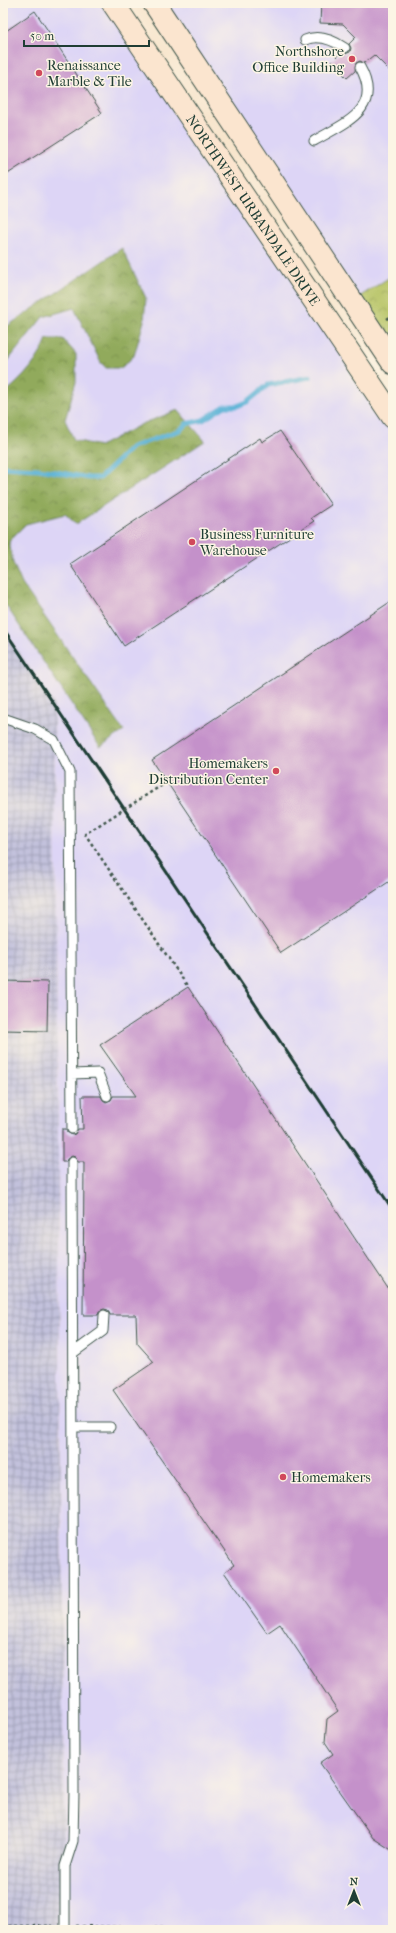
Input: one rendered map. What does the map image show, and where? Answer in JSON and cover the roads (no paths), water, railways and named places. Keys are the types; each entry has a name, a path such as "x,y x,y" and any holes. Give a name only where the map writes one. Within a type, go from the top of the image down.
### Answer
{"main road":[{"name":"NORTHWEST URBANDALE DRIVE","path":"113,3 393,417"},
{"path":"154,3 393,363"}],"lane":[{"path":"305,40 310,38 327,39 335,41 345,48"},
{"path":"314,142 355,115 365,105 367,88 360,67"},
{"path":"3,718 36,729 54,740 70,772 72,1128"},
{"path":"72,1074 98,1073 107,1096"},
{"path":"65,1928 65,1866 73,1841 74,1827 74,1427 72,1162"},
{"path":"73,1353 103,1331 104,1315"},
{"path":"74,1427 110,1427"}],"waterway":[{"path":"3,467 39,469 89,478 100,478 132,447 180,430 186,424 203,420 225,406 237,406 247,402 268,385 310,377"}],"railway":[{"path":"3,628 393,1210"}],"place":[{"name":"Northshore Office Building","path":"352,59"},
{"name":"Renaissance Marble & Tile","path":"39,73"},
{"name":"Business Furniture Warehouse","path":"192,542"},
{"name":"Homemakers Distribution Center","path":"276,771"},
{"name":"Homemakers","path":"283,1477"}]}
